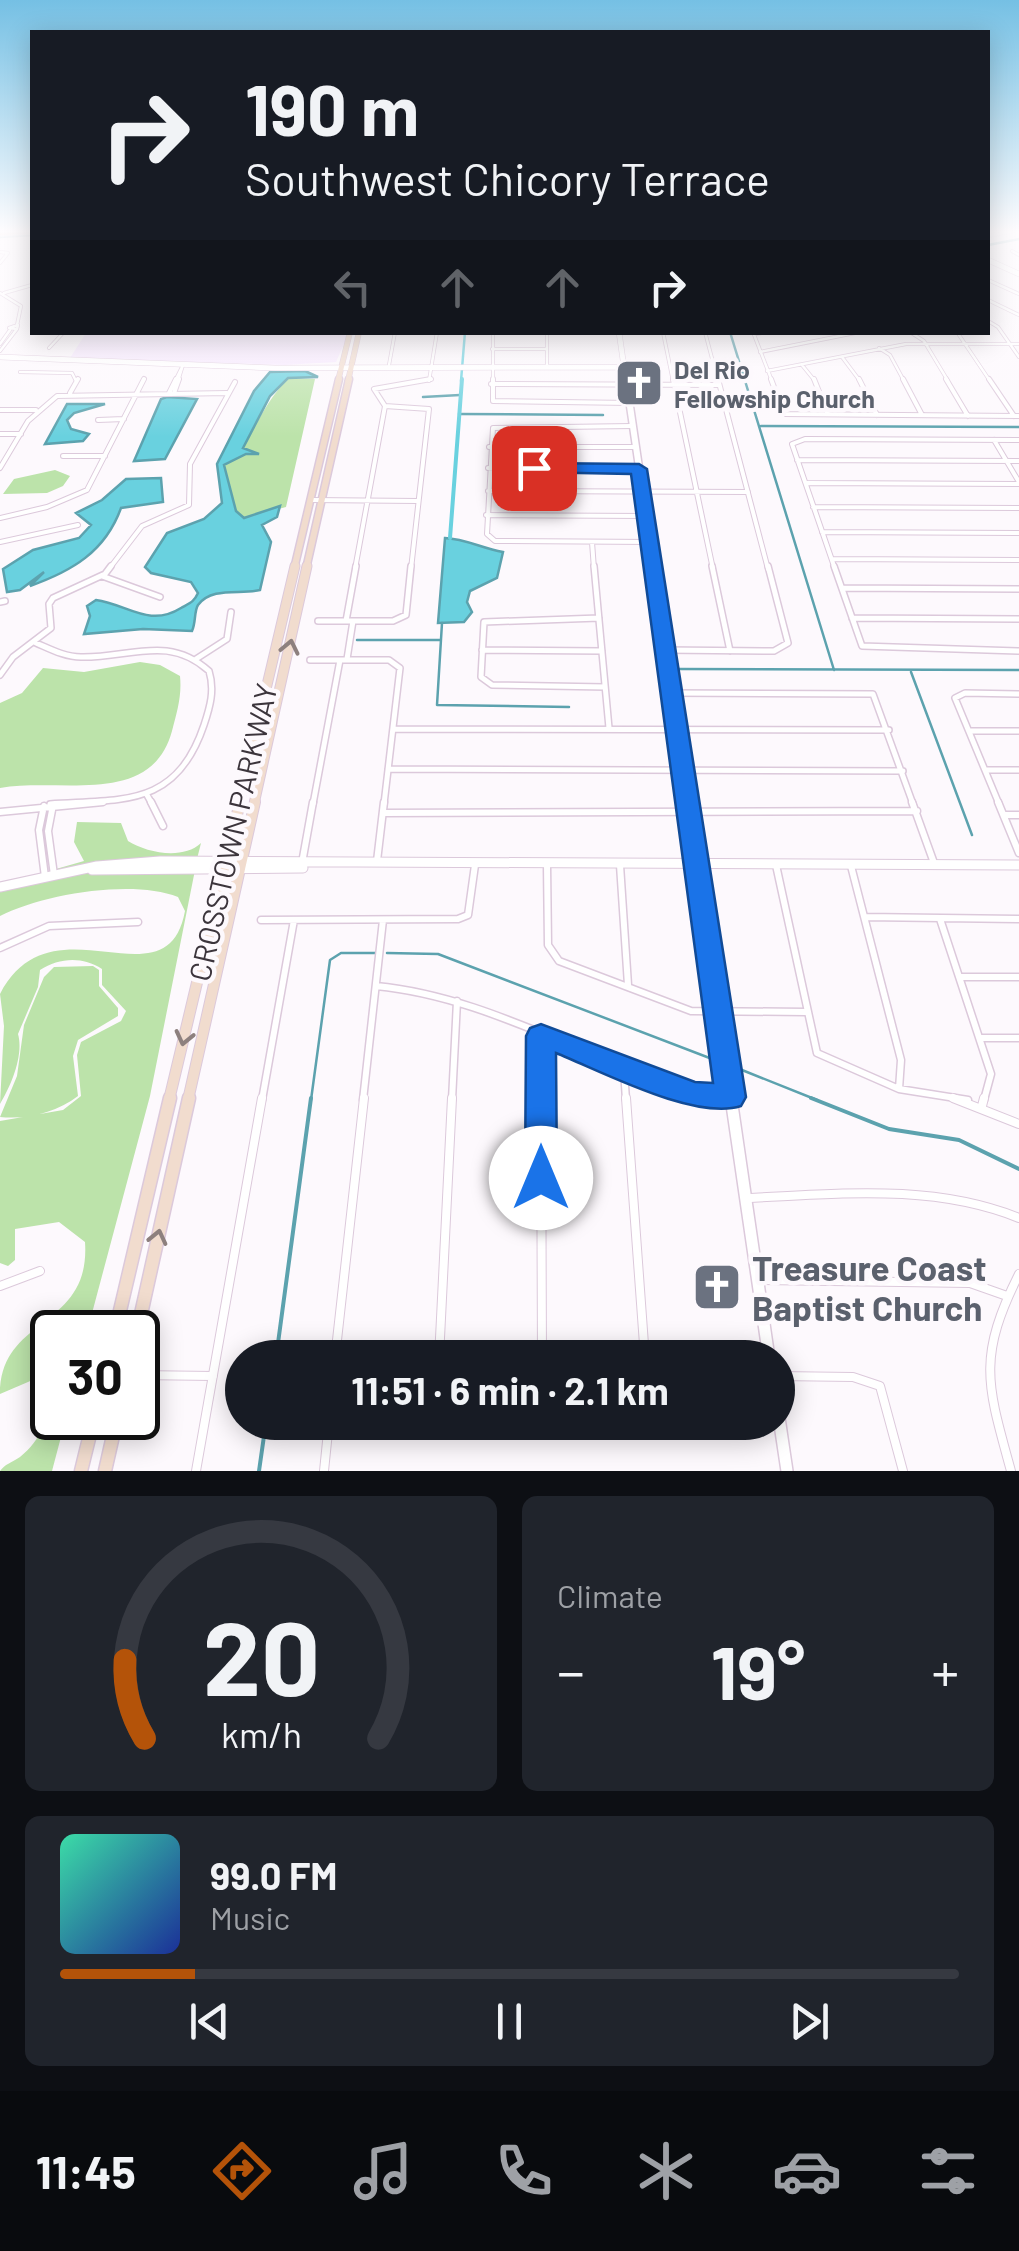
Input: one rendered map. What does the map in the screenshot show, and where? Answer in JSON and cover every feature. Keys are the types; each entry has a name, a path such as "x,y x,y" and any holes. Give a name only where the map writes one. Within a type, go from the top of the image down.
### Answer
{"main road":[{"name":"CROSSTOWN PARKWAY","path":"142,1310 242,865 350,335"},
{"name":"CROSSTOWN PARKWAY","path":"346,366 359,335"},
{"name":"CROSSTOWN PARKWAY","path":"119,1310 316,500"},
{"path":"81,1471 89,1440"},
{"path":"105,1471 112,1440"}],"street":[{"path":"4,341 18,327 21,306 11,300"},
{"path":"990,301 1019,315"},
{"path":"990,324 1019,357"},
{"path":"0,327 30,328"},
{"path":"10,328 0,354 249,367 624,367"},
{"path":"49,348 61,335"},
{"path":"390,365 395,335"},
{"path":"346,621 384,406 374,389 388,384 428,383 436,335"},
{"path":"492,335 494,402 630,404"},
{"path":"545,335 547,366"},
{"path":"623,335 632,426 766,1340"},
{"path":"663,335 730,650"},
{"path":"665,650 774,651 788,642 705,335"},
{"path":"755,335 780,412 829,416 1017,416"},
{"path":"760,352 845,335"},
{"path":"914,335 926,344 968,416"},
{"path":"960,335 1017,416"},
{"path":"767,371 880,348 1019,344"},
{"path":"492,348 547,349"},
{"path":"880,348 890,355 922,415"},
{"path":"842,357 852,366 876,415"},
{"path":"171,393 182,365"},
{"path":"802,365 812,373 829,416"},
{"path":"346,366 433,366"},
{"path":"20,372 72,373 78,378 70,393"},
{"path":"0,518 48,507 87,490 144,378"},
{"path":"0,676 13,657 36,643 53,624 49,609 54,598 102,576 142,526 190,505 190,464 235,382"},
{"path":"491,384 718,385"},
{"path":"0,468 36,410 49,398 70,393 227,393"},
{"path":"318,621 406,616 430,409 384,406"},
{"path":"0,410 36,410"},
{"path":"98,420 124,419"},
{"path":"632,426 493,428 486,515 489,539 650,542"},
{"path":"0,434 21,434"},
{"path":"1019,440 796,440 792,444 862,646 1019,651"},
{"path":"994,440 1019,483"},
{"path":"489,447 635,447"},
{"path":"63,456 106,456"},
{"path":"797,460 1019,461"},
{"path":"488,468 639,469"},
{"path":"806,484 1019,483"},
{"path":"488,491 748,492"},
{"path":"316,500 418,500"},
{"path":"814,507 1019,508"},
{"path":"486,515 646,516"},
{"path":"0,542 78,525"},
{"path":"822,532 1019,533"},
{"path":"592,542 609,729"},
{"path":"832,559 1019,560"},
{"path":"102,576 160,596"},
{"path":"842,588 1019,589"},
{"path":"196,659 227,640 231,612"},
{"path":"598,618 484,622 481,678 486,683 605,687"},
{"path":"852,618 1019,619"},
{"path":"302,863 354,621"},
{"path":"0,812 147,795 176,780 192,763 214,690 210,672 196,659 166,649 137,647 80,657 36,643"},
{"path":"482,650 602,651"},
{"path":"310,660 395,662 400,671 377,864"},
{"path":"672,693 873,694 935,866"},
{"path":"1019,694 965,693 955,698 1019,853"},
{"path":"393,729 889,730"},
{"path":"969,730 1019,731"},
{"path":"388,769 903,770"},
{"path":"985,770 1019,770"},
{"path":"147,795 163,826"},
{"path":"48,806 39,830 50,876"},
{"path":"383,813 916,812"},
{"path":"1005,815 1019,815"},
{"path":"0,887 92,870 377,864"},
{"path":"242,865 1019,865"},
{"path":"261,920 468,916 475,865"},
{"path":"547,866 550,954 691,1011 806,1012"},
{"path":"620,866 628,985"},
{"path":"776,866 814,1048 825,1060 898,1089 954,1097 982,1106 1019,1124"},
{"path":"851,866 901,1060 898,1089"},
{"path":"865,918 1019,920"},
{"path":"940,919 990,1074 982,1106"},
{"path":"196,1471 294,920"},
{"path":"338,1340 382,920"},
{"path":"0,948 49,926 138,922"},
{"path":"960,977 1019,977"},
{"path":"376,986 430,989 624,1070 694,1094 730,1097"},
{"path":"440,1340 457,1001"},
{"path":"541,1036 542,1340"},
{"path":"980,1038 1019,1038"},
{"path":"624,1070 644,1340"},
{"path":"747,1198 919,1197 971,1202 1019,1218"},
{"path":"0,1286 40,1270"},
{"path":"1012,1471 984,1360 1019,1274"},
{"path":"758,1280 970,1283 1007,1296"},
{"path":"160,1375 213,1376"},
{"path":"795,1376 860,1378 884,1391 903,1471"},
{"path":"324,1471 327,1440"},
{"path":"782,1440 787,1471"}],"shaded area":[{"path":"85,335 348,335 336,362 284,365 70,358"}],"green space":[{"path":"288,378 315,379 286,507 244,518 236,511 224,465 246,454 259,454 243,448"},
{"path":"55,470 70,476 63,486 47,493 3,494 14,479"},
{"path":"140,662 160,665 180,676 179,704 172,731 161,755 145,771 101,784 0,788 0,703 22,693 43,668 84,672"},
{"path":"77,822 121,823 128,841 155,851 185,852 201,843 197,859 57,873 56,869 84,861 74,842"},
{"path":"195,870 150,1096 93,1310 58,1310 74,1292 83,1271 85,1242 59,1222 15,1229 15,1260 8,1266 0,1263 0,1121 63,1110 81,1096 77,1055 81,1042 121,1021 126,1011 102,985 102,969 94,965 71,960 40,970 38,987 18,1034 15,1070 0,1104 4,1026 0,994 22,966 48,953 156,951 174,939 185,911 178,897 113,889 40,901 0,916 0,889 90,872"},
{"path":"93,966 99,970 99,986 118,1008 118,1016 78,1040 73,1056 78,1096 41,1114 0,1117 17,1076 24,1025 44,977 54,967"},
{"path":"28,1334 30,1381 0,1394 4,1368"},
{"path":"60,1440 52,1471 0,1471 20,1457 35,1442"}],"water":[{"path":"305,371 318,377 288,378 270,396 243,448 259,454 246,454 224,465 236,511 244,518 280,506 277,517 262,525 271,542 260,590 219,593 204,599 197,608 192,631 143,629 84,634 90,616 87,606 96,600 159,616 195,598 198,593 191,582 151,573 145,567 167,533 204,519 222,503 217,464 254,391 270,372"},
{"path":"161,399 197,399 165,459 134,461"},
{"path":"67,404 105,404 74,413 67,420 71,429 89,434 83,441 45,444"},
{"path":"161,478 163,502 121,508 106,537 85,558 45,580 30,586 44,572 20,590 7,592 3,569 33,550 79,538 91,525 76,513 102,500 126,479"},
{"path":"445,538 503,552 497,578 470,591 467,602 472,612 464,622 438,623"}],"waterway":[{"path":"461,381 465,335"},
{"path":"731,335 834,669"},
{"path":"450,538 462,379"},
{"path":"423,397 460,395"},
{"path":"459,414 603,415"},
{"path":"761,426 1019,427"},
{"path":"442,623 437,705 569,707"},
{"path":"357,640 440,640"},
{"path":"678,669 834,669"},
{"path":"834,669 1019,670"},
{"path":"911,672 972,835"},
{"path":"311,1100 330,960 341,953 375,953"},
{"path":"387,953 438,954 720,1062"},
{"path":"742,1070 817,1100"},
{"path":"278,1340 311,1098"},
{"path":"811,1098 889,1129 959,1140 1019,1169"},
{"path":"259,1471 263,1440"}],"place":[{"name":"Del Rio Fellowship Church","path":"639,383"},
{"name":"Treasure Coast Baptist Church","path":"717,1287"}],"route":[{"path":"534,468 639,469 730,1097 694,1094 541,1036 541,1178"}]}
